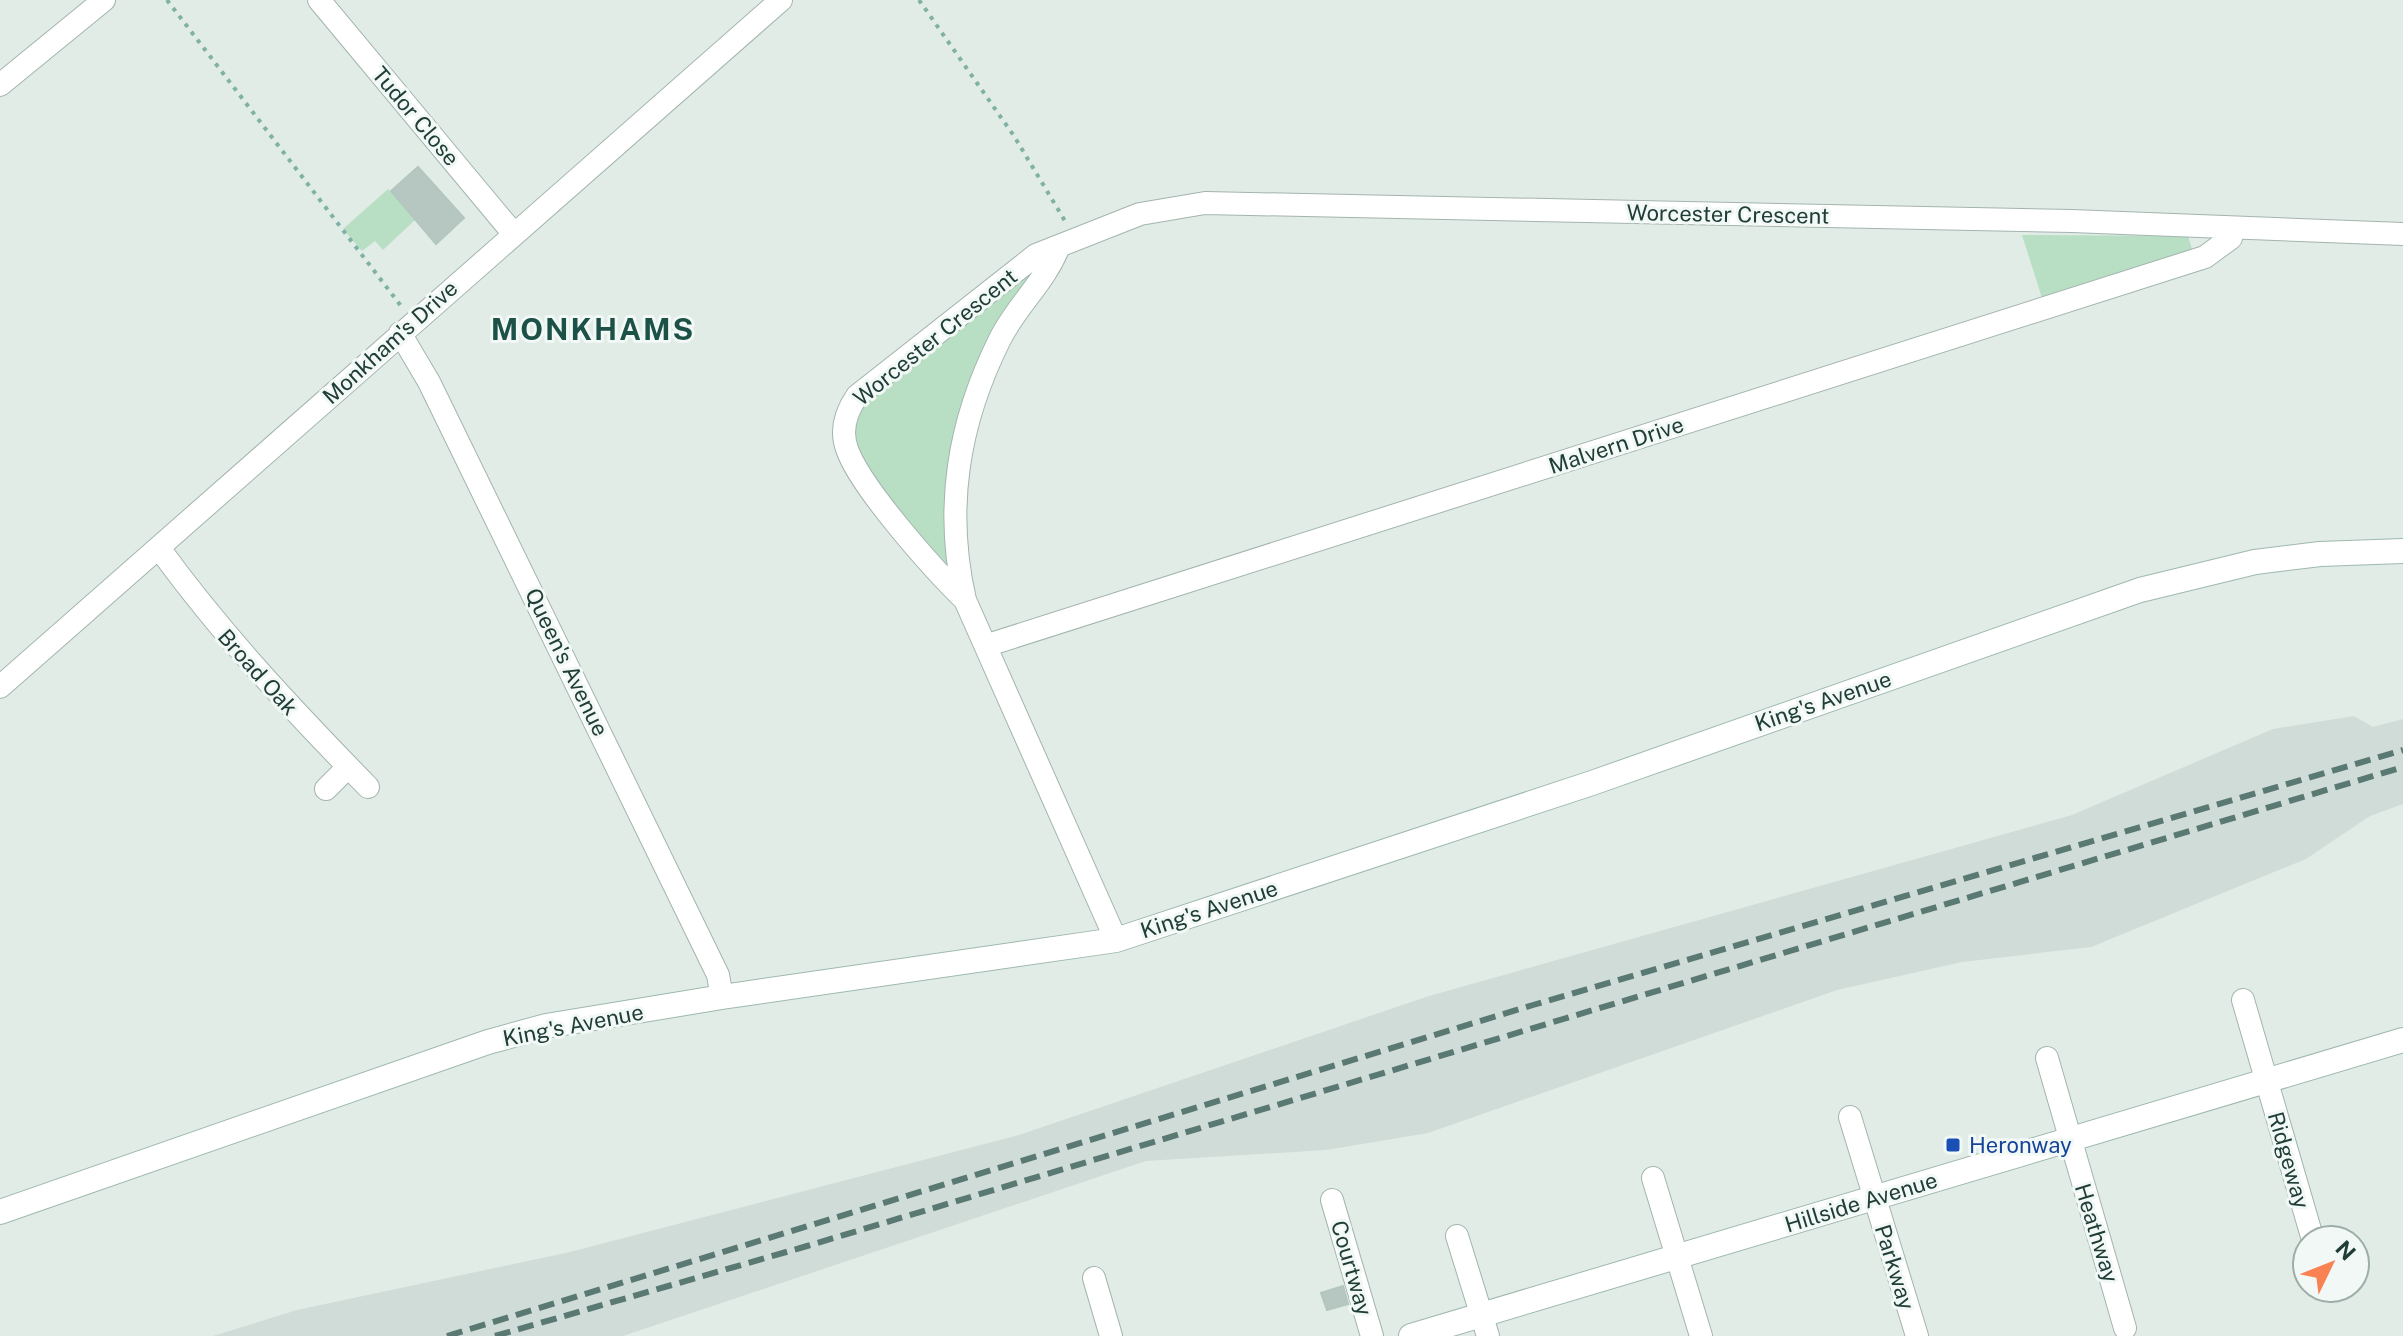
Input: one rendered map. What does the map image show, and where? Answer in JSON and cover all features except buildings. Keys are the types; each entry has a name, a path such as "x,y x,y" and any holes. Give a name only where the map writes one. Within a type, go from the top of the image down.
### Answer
{"street":[{"path":"0,85 104,0"},
{"name":"Tudor Close","path":"319,0 513,233"},
{"name":"Monkham's Drive","path":"0,687 781,0"},
{"name":"Worcester Crescent","path":"965,600 937,573 858,471 846,448 844,428 848,410 857,396 880,376 1036,255 1140,214 1205,203 2072,221 2403,234"},
{"name":"Malvern Drive","path":"988,645 2205,257 2231,238 2233,229"},
{"name":"Worcester Crescent","path":"1068,243 1000,338 957,459 956,562 965,600 988,645 1116,940"},
{"name":"Queen's Avenue","path":"406,327 429,382 718,975 722,997"},
{"name":"Broad Oak","path":"159,548 223,634 368,787"},
{"name":"King's Avenue","path":"0,1212 488,1042 546,1026 722,997 1116,940 1592,783 2140,590 2255,562 2320,554 2403,551"},
{"path":"326,789 348,767"},
{"name":"Ridgeway","path":"2243,1000 2308,1224"},
{"name":"Hillside Avenue","path":"1411,1336 1485,1325 1676,1257 2403,1040"},
{"path":"2047,1058 2068,1139"},
{"name":"Parkway","path":"1850,1117 1917,1336"},
{"name":"Heathway","path":"2068,1139 2125,1328"},
{"path":"1653,1178 1701,1336"},
{"name":"Courtway","path":"1332,1200 1372,1336"},
{"path":"1457,1236 1485,1325"},
{"path":"1094,1278 1111,1336"}],"path":[{"path":"167,0 406,327"},
{"path":"919,0 1014,136 1068,243"}],"shaded area":[{"path":"2354,716 2373,727 2403,719 2403,804 2370,816 2306,859 2091,947 1962,962 1837,990 1428,1133 1326,1150 1146,1161 623,1336 213,1336 297,1310 570,1252 1019,1135 1429,996 2072,815 2273,729"}],"green space":[{"path":"388,189 415,220 383,250 375,241 362,251 343,229"},
{"path":"2022,235 2188,236 2192,249 2042,298"},
{"path":"1039,260 1043,266 985,355 948,577 870,474 855,443 855,425 869,396"}],"railway":[{"path":"447,1336 1533,1005 2403,750"},
{"path":"495,1336 807,1246 2403,767"}],"place":[{"name":"Heronway","path":"1953,1145"}],"district":[{"name":"MONKHAMS","path":"593,330"}]}
